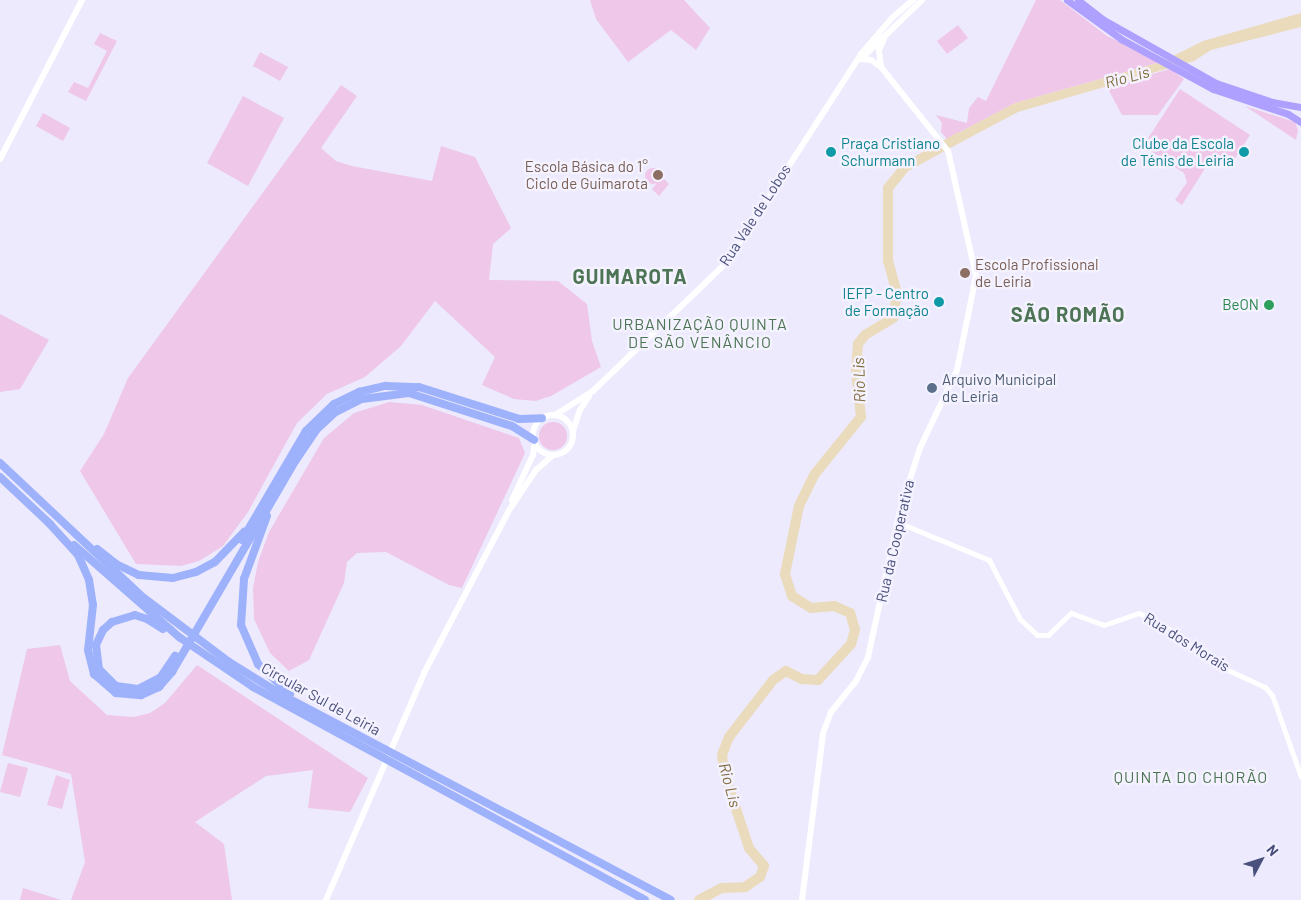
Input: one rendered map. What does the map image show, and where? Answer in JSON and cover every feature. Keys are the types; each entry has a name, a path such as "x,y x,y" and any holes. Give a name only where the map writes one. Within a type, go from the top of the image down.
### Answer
{"highway":[{"path":"48,522 78,555 89,580 93,605 89,657 100,682 116,693 141,695 163,684 250,525 310,425 334,404 360,392 386,386 419,388 519,420 542,418"},
{"path":"201,616 306,444 324,421 354,402 373,396 400,393 426,397 512,426 534,442"},
{"name":"Circular Sul de Leiria","path":"0,463 77,536 188,634 261,682 671,900"},
{"name":"Circular Sul de Leiria","path":"0,477 48,522 179,636 252,687 645,900"},
{"path":"275,496 247,564 240,599 241,625 250,650 264,672 310,708"},
{"path":"77,536 128,570 149,577 173,578 196,572 215,562 250,525"},
{"path":"176,660 154,682 138,689 124,689 102,674 97,665 96,645 108,624 129,615 147,618 179,636"}],"main road":[{"path":"0,159 82,0"},
{"name":"Rua Vale de Lobos","path":"593,390 726,263 854,64 876,35 913,0"},
{"name":"Rua Vale de Lobos","path":"854,64 922,0"},
{"path":"1067,0 1100,25 1227,95 1288,114 1301,121 1301,113"},
{"path":"1078,0 1146,49"},
{"path":"881,67 879,50 886,34"},
{"name":"Rua Vale de Lobos","path":"871,50 876,35"},
{"path":"871,50 875,62 881,67"},
{"path":"860,60 875,62"},
{"name":"Rua da Cooperativa","path":"802,900 823,733 831,712 856,681 868,657 897,522 920,448 957,370 974,292 975,262 948,151 881,67"},
{"path":"1186,71 1228,89 1301,107"},
{"path":"326,900 407,708 508,512 533,455 535,425 542,418 555,415 593,390"},
{"path":"508,512 536,470 553,455 570,446 580,410 593,390"},
{"path":"555,415 566,419 573,433"},
{"path":"534,442 542,452 553,455"}],"street":[{"name":"Rua dos Morais","path":"897,522 986,558 993,565 1020,619 1037,635 1048,635 1073,613 1102,625 1133,612 1147,615 1210,660 1267,689 1301,777"}],"shaded area":[{"path":"590,0 684,0 710,28 696,50 671,30 628,62 596,19"},
{"path":"1036,0 1060,0 1107,36 1161,62 1015,103 947,139 941,132 942,123 936,115 967,123 969,108 978,97 986,101"},
{"path":"958,25 968,38 947,54 937,41"},
{"path":"100,33 117,41 86,101 68,92 74,82 88,88 107,51 94,44"},
{"path":"260,52 288,67 280,81 253,66"},
{"path":"1170,69 1184,79 1158,115 1122,115 1107,87"},
{"path":"341,85 357,96 321,148 336,161 352,166 432,181 441,146 475,157 511,228 493,244 489,280 558,281 587,304 592,341 601,367 551,396 536,401 514,399 482,385 495,357 435,301 401,346 365,377 327,394 297,423 248,512 223,546 199,561 181,566 136,564 80,471 104,434 128,378"},
{"path":"1180,89 1250,135 1230,166 1214,154 1182,205 1175,200 1187,182 1184,173 1143,146"},
{"path":"243,96 284,118 248,186 207,163"},
{"path":"1245,106 1295,122 1298,130 1296,140"},
{"path":"43,113 70,128 63,141 36,126"},
{"path":"653,168 661,176 653,184 645,176"},
{"path":"662,177 669,184 659,196 652,189"},
{"path":"0,314 49,340 20,389 0,392"},
{"path":"389,402 422,405 519,438 525,453 462,588 449,585 386,552 357,553 347,562 344,583 309,660 289,671 270,653 254,619 253,588 258,562 269,532 324,438 354,413"},
{"path":"553,422 563,426 567,436 563,446 553,450 543,446 539,436 543,426"},
{"path":"60,645 70,681 107,715 134,717 150,713 165,703 197,665 368,778 350,812 308,808 313,770 266,776 195,822 224,844 232,900 71,900 85,862 71,774 2,755 27,649"},
{"path":"8,763 28,768 20,797 0,792"},
{"path":"56,775 70,780 62,809 47,805"},
{"path":"23,888 61,900 20,900"}],"water":[{"name":"Rio Lis","path":"1301,13 1301,27 1211,50 1194,61 1018,112 952,147 947,139 1015,103 1161,62 1203,41"}],"waterway":[{"name":"Rio Lis","path":"699,900 722,888 745,887 760,877 764,866 749,848 724,773 722,755 729,737 773,680 786,671 802,679 818,680 851,644 855,630 850,613 834,606 811,608 792,596 785,574 799,506 814,475 861,417 856,371 858,344 865,335 893,318 895,314 896,290 888,261 888,188 904,168 960,137"}],"place":[{"name":"Praça Cristiano Schurmann","path":"831,152"},
{"name":"Clube da Escola de Ténis de Leiria","path":"1244,152"},
{"name":"Escola Básica do 1° Ciclo de Guimarota","path":"658,175"},
{"name":"Escola Profissional de Leiria","path":"965,273"},
{"name":"IEFP - Centro de Formação","path":"939,302"},
{"name":"BeON","path":"1269,305"},
{"name":"Arquivo Municipal de Leiria","path":"932,388"}],"district":[{"name":"GUIMAROTA","path":"630,276"},
{"name":"SÃO ROMÃO","path":"1068,314"},
{"name":"URBANIZAÇÃO QUINTA DE SÃO VENÂNCIO","path":"700,333"},
{"name":"QUINTA DO CHORÃO","path":"1191,777"}]}
